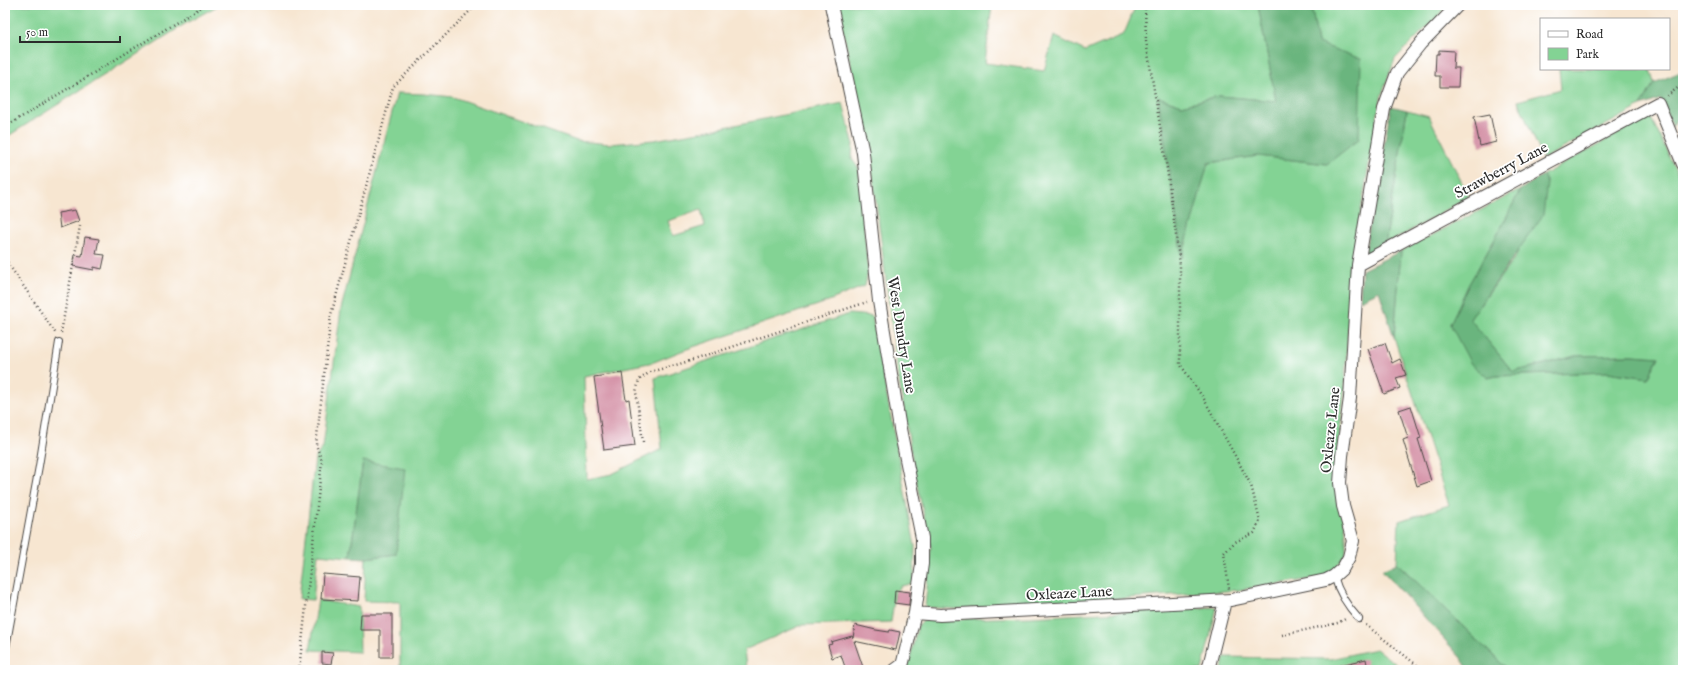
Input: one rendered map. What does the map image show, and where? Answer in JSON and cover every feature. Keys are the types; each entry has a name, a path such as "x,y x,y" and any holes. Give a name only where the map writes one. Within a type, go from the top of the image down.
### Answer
{"street":[{"name":"West Dundry Lane","path":"831,5 864,153 879,301 900,429 922,538 922,564 915,613 902,665"},
{"name":"Oxleaze Lane","path":"915,613 940,615 1228,600 1318,582 1334,576 1343,568 1349,557 1353,541 1343,506 1340,483 1350,398 1358,266 1384,109 1397,73 1421,43 1458,5"},
{"path":"1658,103 1683,164"},
{"name":"Strawberry Lane","path":"1358,266 1658,103"},
{"path":"1208,670 1228,600"}],"lane":[{"path":"5,653 38,473 59,342"},
{"path":"1334,576 1338,590 1347,606 1359,620"},
{"path":"890,670 902,665"}],"path":[{"path":"5,127 205,5"},
{"path":"299,670 322,461 316,445 334,308 393,87 476,5"},
{"path":"1145,5 1146,41 1167,169 1180,265 1180,364 1204,399 1251,485 1260,521 1254,533 1234,542 1224,553 1228,600"},
{"path":"1658,103 1683,84"},
{"path":"59,342 80,226"},
{"path":"5,260 56,333 59,342"},
{"path":"643,442 636,392 639,380 650,372 690,361 867,302 879,301"},
{"path":"1282,635 1338,623 1354,614"},
{"path":"1359,620 1423,670"}],"green space":[{"path":"5,5 219,5 188,22 5,138"},
{"path":"837,5 992,5 985,63 1044,71 1054,36 1085,51 1124,34 1136,5 1258,5 1276,101 1219,96 1182,105 1158,97 1182,257 1208,163 1258,156 1327,164 1318,43 1311,5 1449,5 1395,59 1382,94 1378,111 1352,263 1344,395 1338,449 1346,537 1346,554 1335,568 1325,577 1239,590 956,609 925,607 931,547 915,476 898,374 869,146"},
{"path":"1258,5 1311,5 1318,43 1361,59 1359,139 1327,164 1258,156 1208,163 1182,258 1158,97 1182,105 1219,96 1276,101"},
{"path":"1559,70 1650,70 1654,83 1641,106 1543,159 1518,101 1561,89"},
{"path":"1683,71 1683,108 1672,127 1661,99 1641,106 1654,83"},
{"path":"397,93 453,97 577,141 610,144 654,140 843,103 853,142 852,159 859,169 868,271 865,286 821,304 684,350 654,362 584,376 587,479 612,474 662,449 655,378 849,314 872,316 915,546 914,583 901,586 895,594 891,622 802,625 744,650 746,667 736,670 403,670 400,668 400,602 364,601 366,558 396,554 363,462 350,557 318,554 313,600 299,599 315,458 323,447 341,309","holes":["701,210 705,226 673,236 668,221"]},
{"path":"1391,106 1407,110 1385,245 1364,257"},
{"path":"1407,110 1429,116 1469,197 1385,245"},
{"path":"1650,116 1683,185 1683,670 1508,670 1397,563 1399,521 1449,505 1394,337 1401,251 1520,190 1500,230 1469,284 1450,324 1488,378 1496,376 1608,372 1648,378 1659,357 1632,355 1576,356 1513,372 1470,319 1516,256 1547,183 1543,175"},
{"path":"1543,175 1547,183 1543,215 1470,319 1513,372 1576,356 1632,355 1659,357 1648,378 1608,372 1496,376 1488,378 1471,364 1450,324 1469,284 1500,230 1520,190"},
{"path":"1401,251 1394,337 1379,291 1360,300 1362,270"},
{"path":"363,461 405,468 396,554 366,558 350,557"},
{"path":"1397,563 1508,670 1469,670 1461,658 1382,570"},
{"path":"318,600 359,607 360,652 310,650"},
{"path":"1217,607 1202,670 907,670 918,625 925,620 1030,617"},
{"path":"1376,649 1404,670 1222,670 1224,657 1330,659"}],"building":[{"path":"1439,50 1454,51 1453,68 1459,68 1458,87 1440,87 1440,76 1435,76 1436,54 1439,54"},
{"path":"1490,114 1496,142 1480,146 1474,117"},
{"path":"75,210 79,221 60,228 58,213"},
{"path":"85,237 99,239 96,254 105,255 102,269 94,267 94,270 73,266 75,255 82,256"},
{"path":"1385,343 1392,363 1400,359 1406,375 1396,378 1400,388 1384,394 1368,349"},
{"path":"622,373 626,400 629,399 635,446 604,450 594,377"},
{"path":"1411,406 1421,438 1418,439 1431,481 1417,486 1403,440 1408,438 1399,410"},
{"path":"323,574 360,577 358,601 321,599"},
{"path":"895,590 910,592 909,605 894,603"},
{"path":"361,614 392,614 392,657 380,657 380,630 360,630"},
{"path":"855,625 876,630 900,632 896,650 854,641 864,670 846,670 841,655 832,658 828,645 832,644 831,642 852,636 853,638"},
{"path":"322,652 333,653 331,664 322,663"},
{"path":"1366,659 1368,670 1337,670 1337,666"}]}
